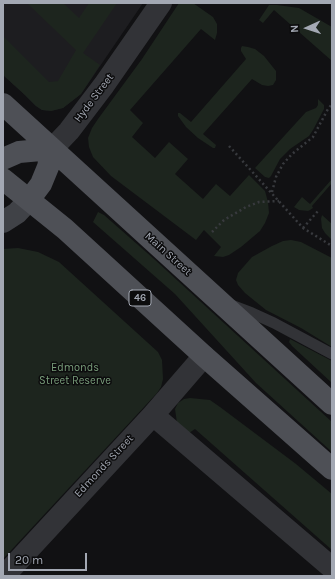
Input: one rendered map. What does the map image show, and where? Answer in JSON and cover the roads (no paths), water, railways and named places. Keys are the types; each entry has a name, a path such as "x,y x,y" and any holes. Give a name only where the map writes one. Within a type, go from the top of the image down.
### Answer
{"main road":[{"name":"Main Street","path":"3,104 332,404"},
{"path":"3,159 19,152 52,149 48,167 41,184 29,200"},
{"name":"46","path":"3,179 65,229 332,470"}],"street":[{"name":"Hyde Street","path":"52,149 69,131 104,85 161,3"},
{"path":"3,222 17,213 29,200"},
{"name":"Edmonds Street","path":"4,576 153,415 204,356"},
{"path":"153,415 332,568"}],"lane":[{"path":"221,302 252,312 332,354"}],"park label":[{"name":"Edmonds Street Reserve","path":"75,374"}]}
